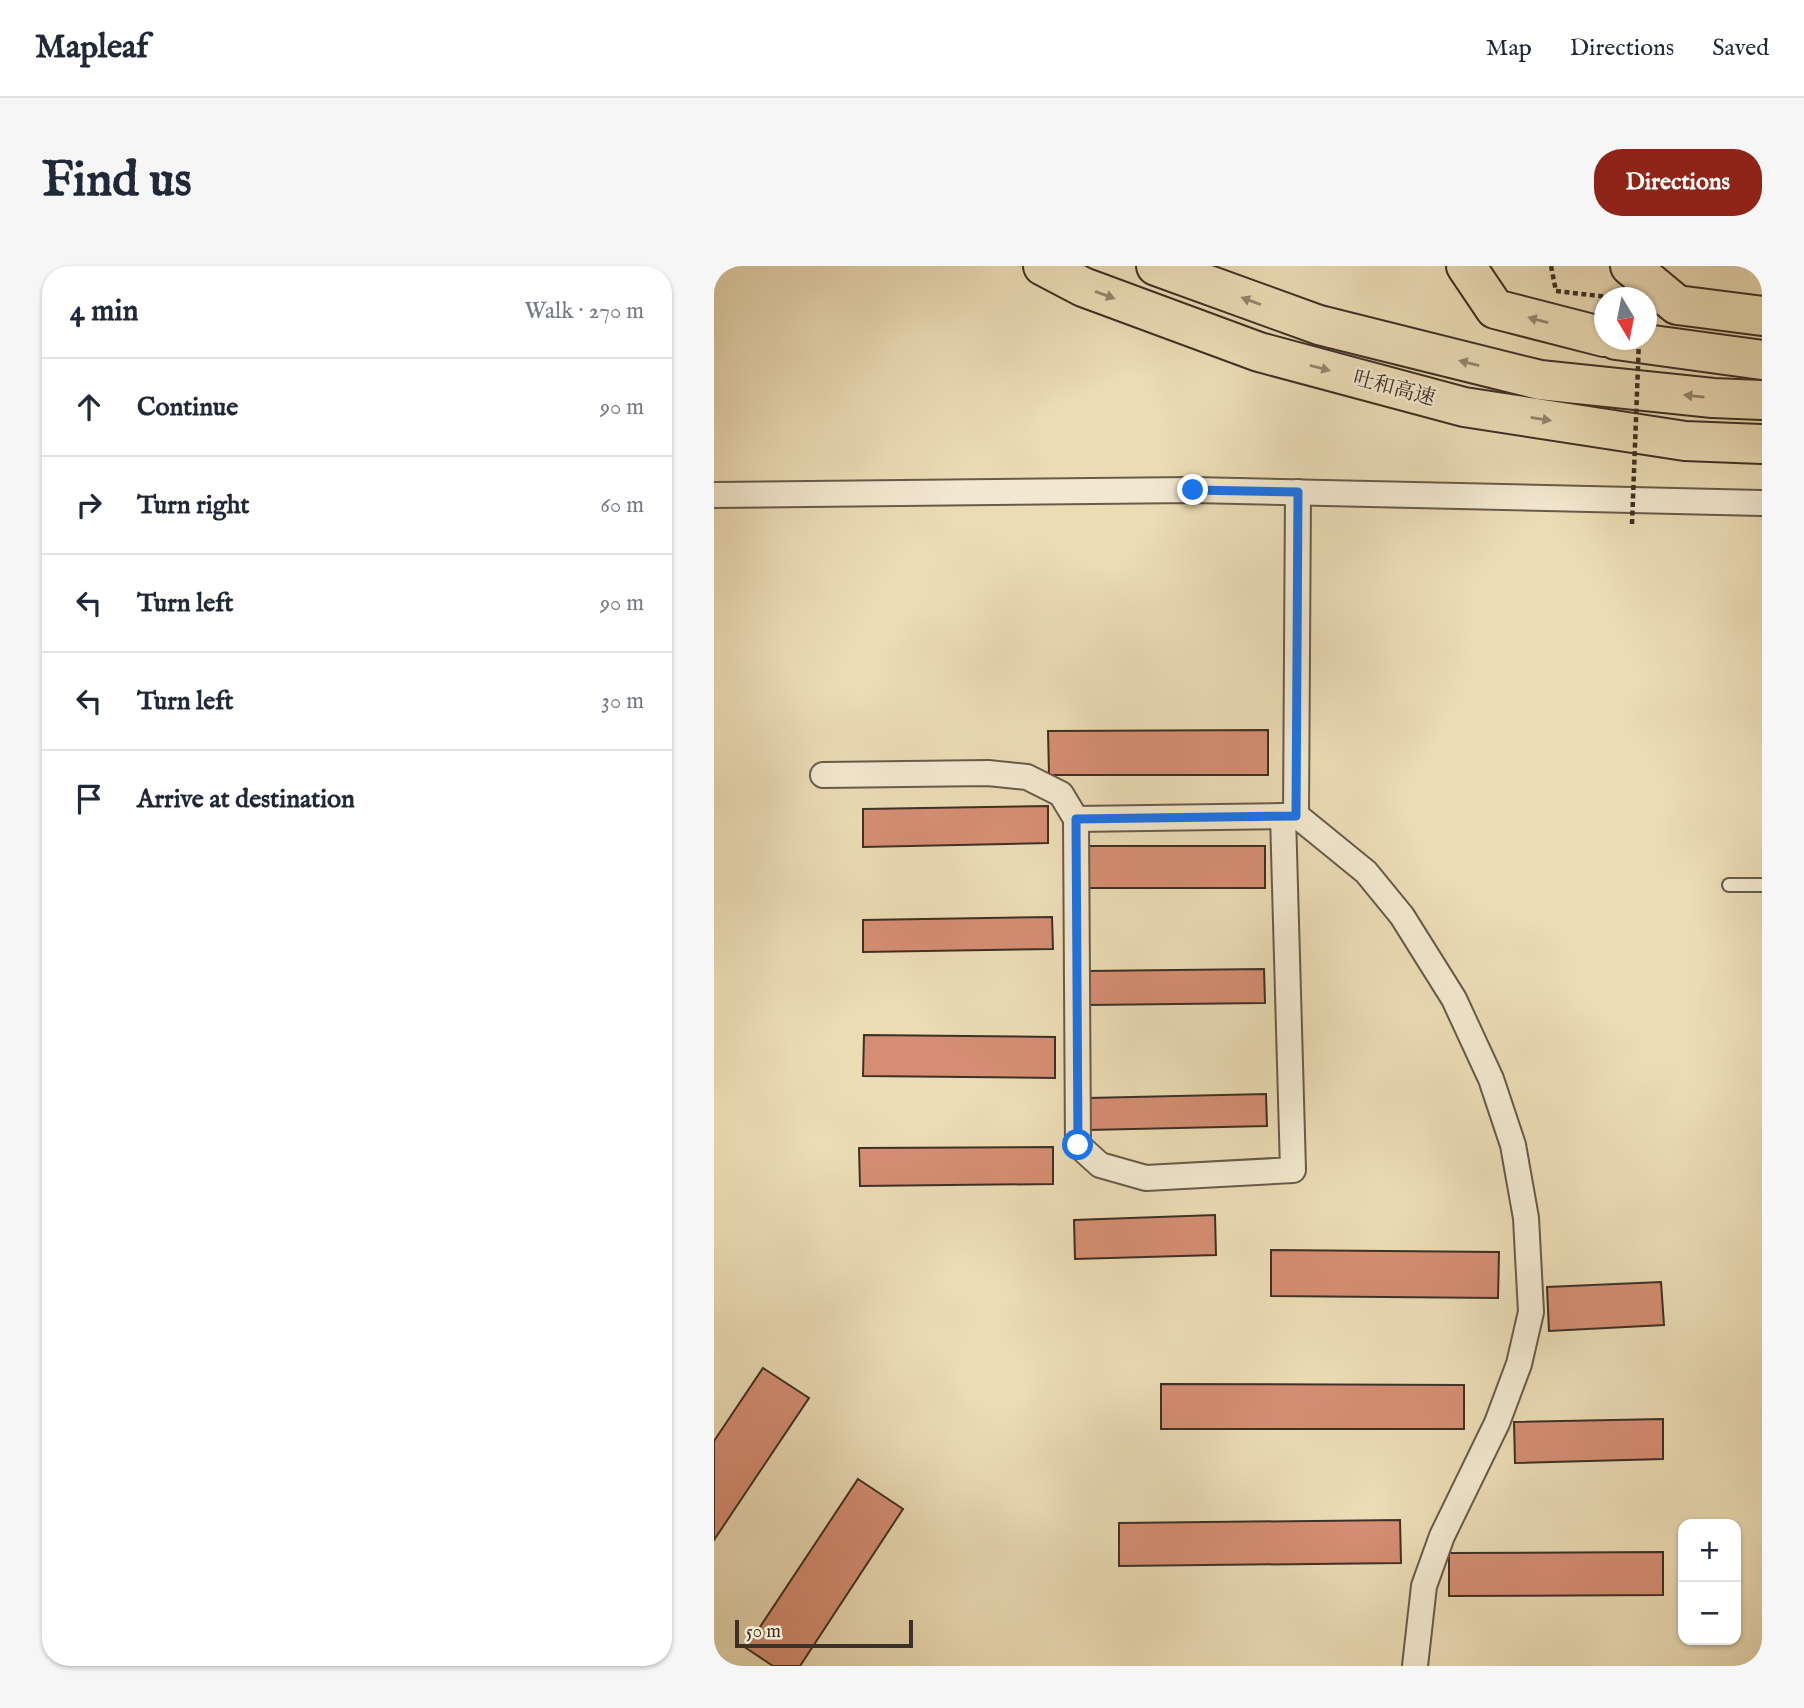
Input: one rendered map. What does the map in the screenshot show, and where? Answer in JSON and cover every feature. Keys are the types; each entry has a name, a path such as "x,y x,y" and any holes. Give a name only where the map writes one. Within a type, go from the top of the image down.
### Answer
{"highway":[{"name":"吐和高速","path":"1043,266 1083,287 1259,352 1464,407 1685,441 1762,444"},
{"name":"吐和高速","path":"1156,266 1319,325 1540,380 1713,398 1762,400"},
{"path":"1466,266 1495,309 1594,334"},
{"path":"1630,266 1677,305 1762,316"},
{"path":"1657,346 1762,360"}],"street":[{"path":"714,495 1193,490 1762,503"},
{"path":"823,775 988,773 1027,777 1061,794 1076,819 1078,1145 1100,1165 1146,1178 1293,1170 1290,816 1298,492"},
{"path":"1076,819 1290,816 1366,872 1402,915 1454,999 1491,1079 1513,1145 1526,1218 1531,1312 1518,1364 1497,1423 1442,1536 1424,1586 1415,1666"}],"lane":[{"path":"1729,885 1762,885"}],"path":[{"path":"1551,266 1556,291 1594,295"},
{"path":"1632,524 1639,350"}],"building":[{"path":"1268,730 1268,775 1049,775 1048,731"},
{"path":"1048,806 1048,843 863,847 863,809"},
{"path":"1086,846 1265,846 1265,888 1086,888"},
{"path":"1052,917 1053,949 863,952 863,920"},
{"path":"1264,969 1265,1003 1088,1005 1087,971"},
{"path":"864,1035 1055,1037 1055,1078 863,1076"},
{"path":"1266,1094 1267,1126 1088,1130 1088,1098"},
{"path":"1053,1147 1053,1184 860,1186 859,1148"},
{"path":"1215,1215 1216,1255 1075,1259 1074,1220"},
{"path":"1271,1250 1499,1252 1498,1298 1271,1296"},
{"path":"1661,1282 1664,1325 1549,1331 1547,1287"},
{"path":"763,1368 809,1398 714,1540 714,1441"},
{"path":"1161,1384 1464,1385 1464,1429 1161,1429"},
{"path":"1663,1419 1663,1459 1515,1463 1514,1422"},
{"path":"858,1479 903,1509 800,1666 773,1666 746,1648"},
{"path":"1400,1520 1401,1563 1119,1566 1119,1523"},
{"path":"1663,1552 1663,1595 1449,1596 1449,1553"}],"route":[{"path":"1078,1145 1076,819 1296,816 1298,492 1193,490"}]}
